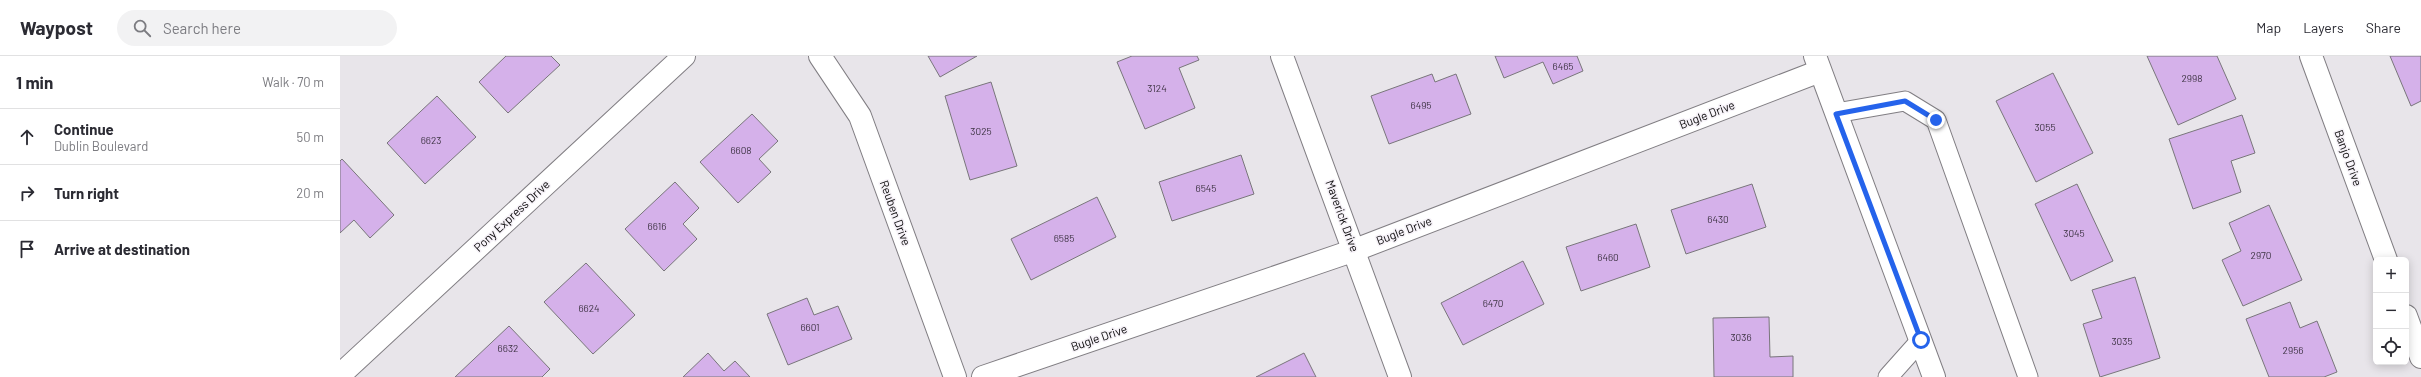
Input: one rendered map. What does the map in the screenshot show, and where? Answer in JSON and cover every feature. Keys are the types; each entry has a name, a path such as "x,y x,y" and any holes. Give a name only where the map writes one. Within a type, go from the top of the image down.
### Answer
{"street":[{"name":"Pony Express Drive","path":"340,375 684,56"},
{"name":"Reuben Drive","path":"820,56 860,116 955,377"},
{"name":"Maverick Drive","path":"1282,56 1355,250 1400,377"},
{"name":"Banjo Drive","path":"2311,56 2385,257"},
{"name":"Bugle Drive","path":"983,377 1355,250 1818,64"},
{"path":"1818,64 1934,377"},
{"path":"2409,324 2421,357"}],"lane":[{"path":"1836,114 1905,101 1936,120 2028,377"},
{"path":"1888,377 1921,340"}],"building":[{"path":"506,56 551,56 560,65 508,113 479,82"},
{"path":"928,56 977,56 940,77"},
{"path":"1132,56 1197,56 1199,60 1179,68 1195,108 1145,129 1117,62"},
{"path":"1495,56 1577,56 1583,71 1553,84 1543,62 1504,78"},
{"path":"2147,56 2217,56 2236,99 2178,125"},
{"path":"2390,56 2421,56 2421,101 2411,106"},
{"path":"2053,73 2093,153 2036,182 1996,101"},
{"path":"1432,74 1435,82 1456,74 1471,114 1389,144 1371,96"},
{"path":"991,82 1017,166 970,180 945,96"},
{"path":"437,96 476,137 425,184 387,143"},
{"path":"752,114 778,141 759,159 771,172 738,203 700,162"},
{"path":"2242,115 2255,153 2231,161 2241,192 2193,209 2169,139"},
{"path":"1241,155 1254,194 1172,221 1159,182"},
{"path":"342,159 394,215 370,238 354,220 340,233 340,161"},
{"path":"675,182 699,208 683,224 697,239 664,271 625,229"},
{"path":"1752,184 1766,227 1686,254 1671,210"},
{"path":"2077,184 2113,261 2071,281 2035,204"},
{"path":"1097,197 1116,237 1031,280 1011,239"},
{"path":"2269,205 2302,280 2243,306 2222,260 2241,251 2229,223"},
{"path":"1636,224 1650,267 1581,291 1566,247"},
{"path":"1523,261 1544,304 1463,345 1441,303"},
{"path":"586,263 635,315 593,354 544,302"},
{"path":"2135,277 2160,358 2100,377 2083,324 2102,318 2092,290"},
{"path":"807,298 814,315 838,306 852,339 788,365 767,314"},
{"path":"2290,302 2300,328 2317,321 2337,372 2324,377 2269,377 2246,319"},
{"path":"1769,317 1770,357 1793,356 1793,377 1714,377 1713,318"},
{"path":"509,326 550,369 542,377 455,377"},
{"path":"708,353 724,371 735,361 750,377 683,377"},
{"path":"1304,353 1316,377 1256,377"}],"route":[{"path":"1921,340 1836,114 1905,101 1936,120"}]}
